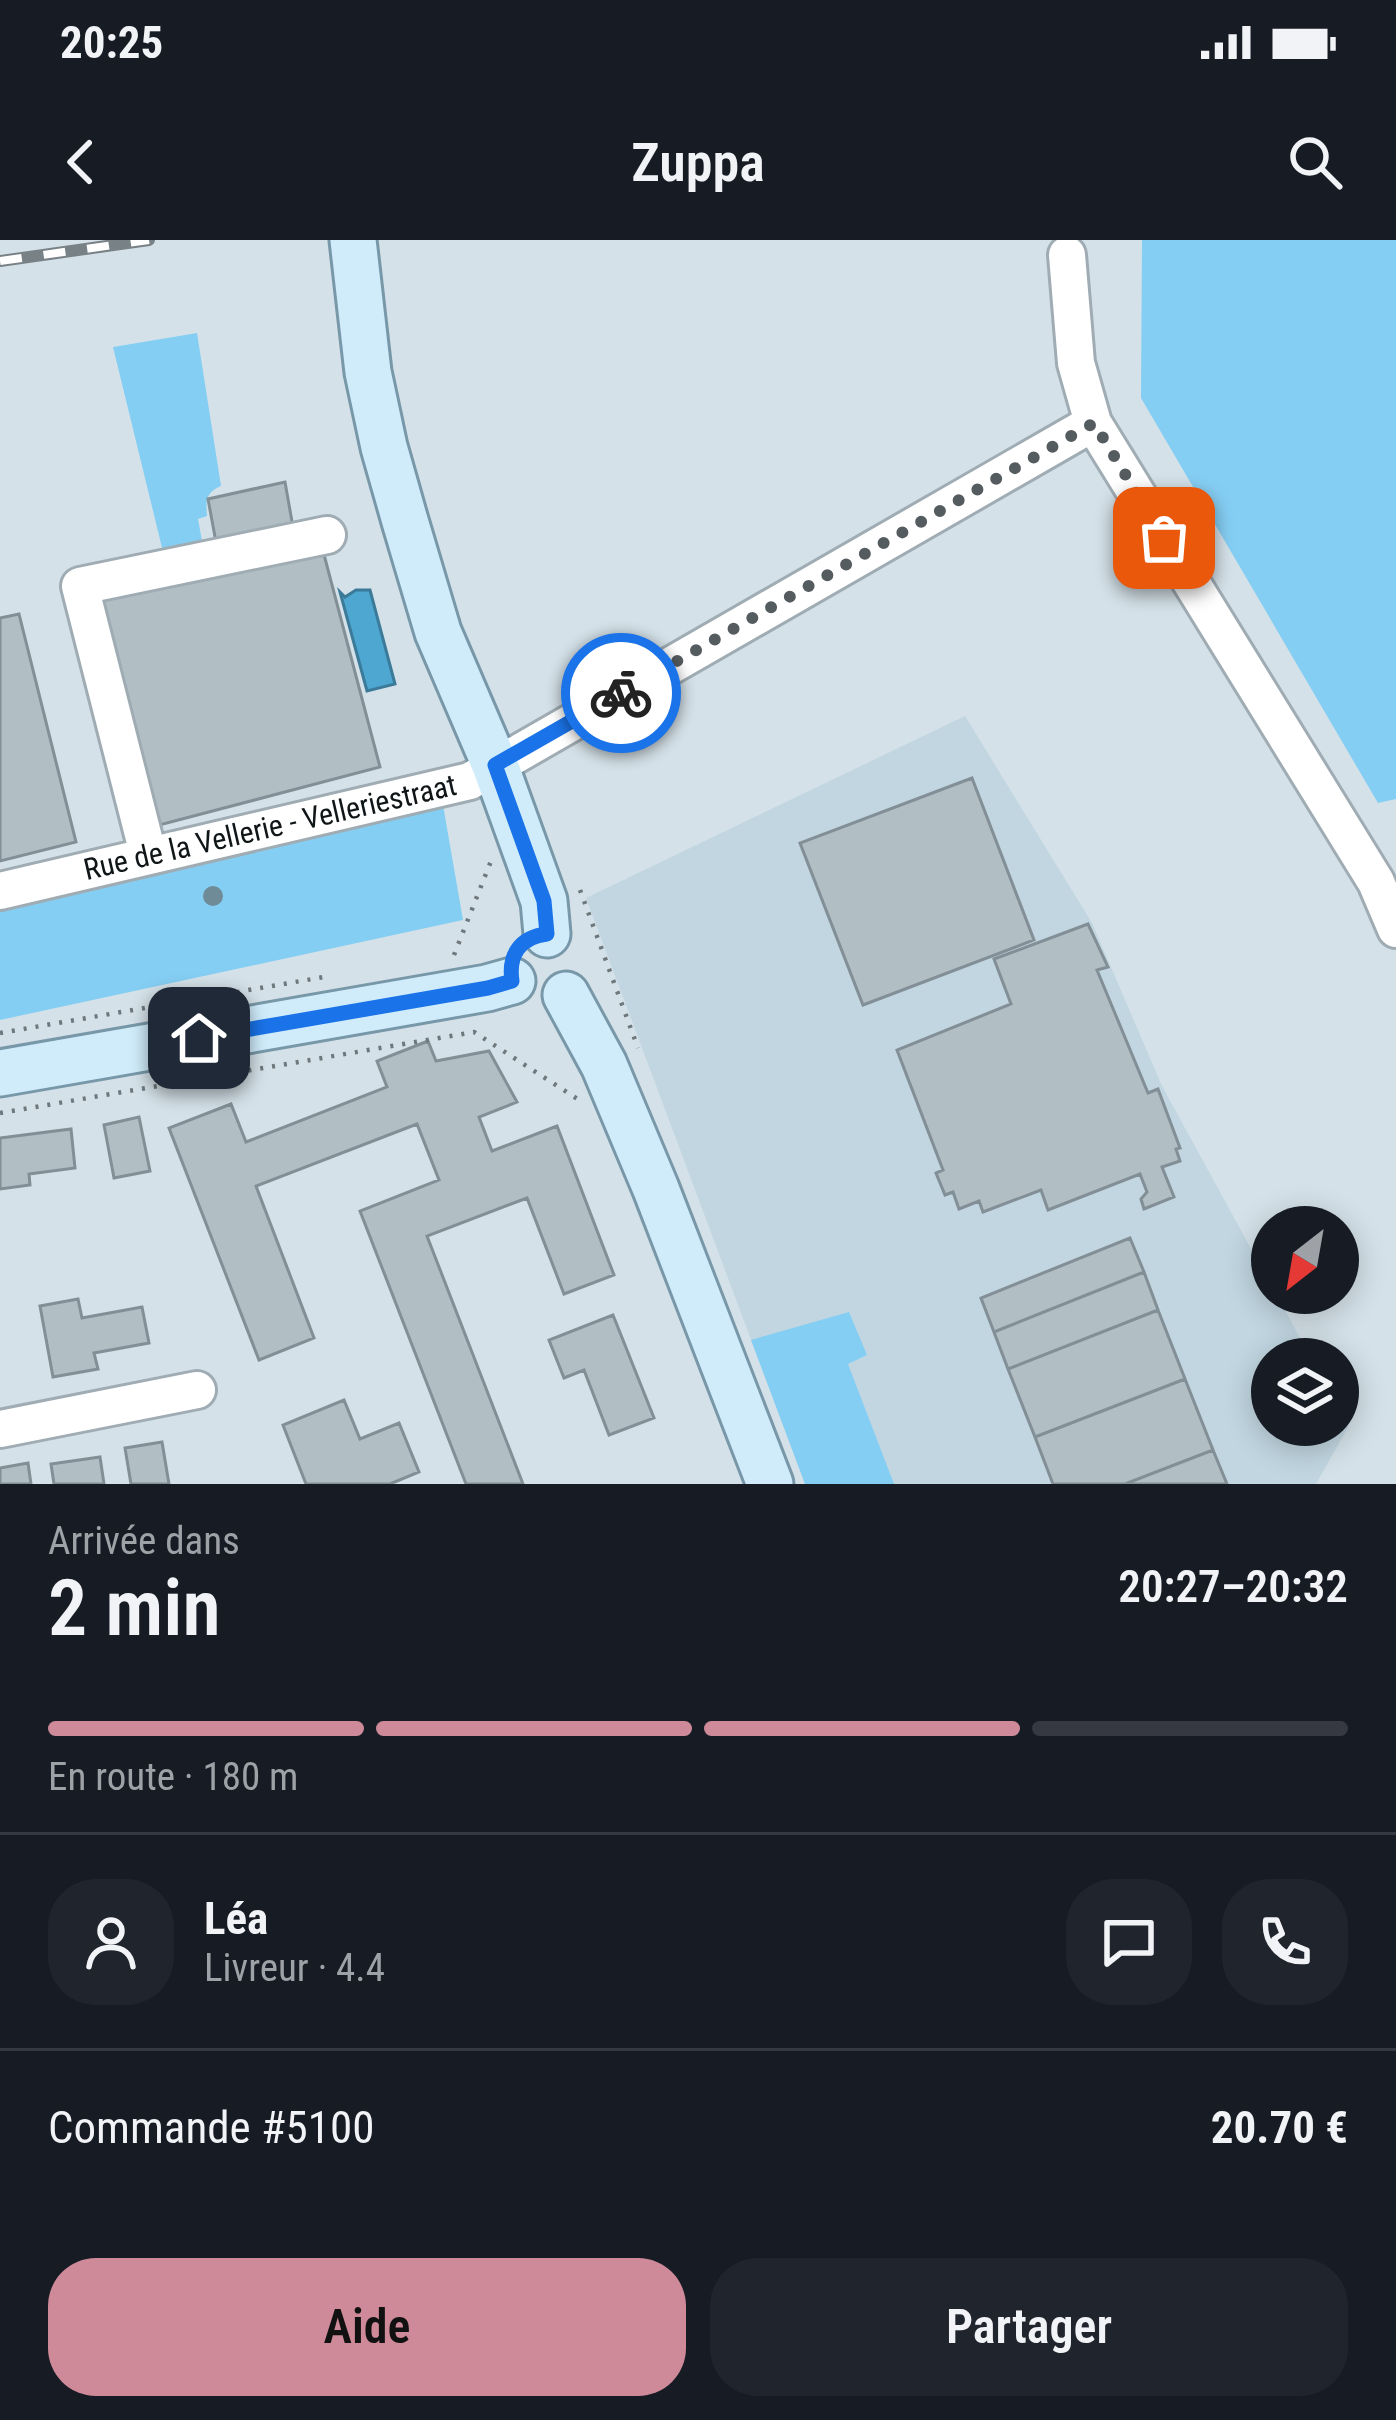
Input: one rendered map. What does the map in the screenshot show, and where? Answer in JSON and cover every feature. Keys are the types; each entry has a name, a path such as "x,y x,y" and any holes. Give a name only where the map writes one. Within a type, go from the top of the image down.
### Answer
{"main road":[{"path":"353,240 368,372 384,447 438,632 495,765 544,901 547,934"},
{"path":"547,934 565,941 577,958 577,978 566,995 546,1003 526,997 512,981 510,970 525,940 547,934"},
{"path":"0,1073 512,981"},
{"path":"566,995 621,1107 770,1484"}],"street":[{"path":"1067,254 1076,363 1094,423 1386,878 1396,929"},
{"name":"Rue de la Vellerie - Velleriestraat","path":"0,891 470,781 1094,423"},
{"path":"148,854 80,586 327,535"},
{"path":"0,1430 197,1390"}],"path":[{"path":"447,958 456,954 489,861 526,848"},
{"path":"574,874 639,1051"},
{"path":"0,1033 338,975"},
{"path":"0,1113 474,1032 580,1101"}],"shaded area":[{"path":"1142,240 1396,240 1396,799 1378,803 1141,398"},
{"path":"197,333 221,486 208,498 207,516 198,519 204,552 165,560 113,347"},
{"path":"356,590 370,590 395,684 367,691 340,592 345,597"},
{"path":"965,716 1092,923 1162,1086 1251,1249 1251,1314 1287,1314 1300,1338 1251,1338 1251,1446 1337,1446 1316,1484 805,1484 586,898"},
{"path":"443,805 463,920 0,1020 0,908"},
{"path":"849,1312 867,1355 848,1364 894,1484 805,1484 751,1340"}],"building":[{"path":"285,482 294,533 218,553 208,499"},
{"path":"322,547 380,767 148,828 96,597"},
{"path":"19,614 76,842 0,861 0,618"},
{"path":"972,778 1034,940 863,1005 800,843"},
{"path":"1088,924 1108,967 1097,970 1148,1093 1158,1089 1180,1148 1176,1149 1180,1161 1162,1167 1174,1197 1144,1209 1141,1199 1147,1192 1140,1174 1048,1210 1041,1190 983,1212 979,1201 959,1209 953,1192 945,1195 936,1173 943,1170 897,1050 1011,1004 994,959"},
{"path":"428,1041 436,1061 489,1051 517,1102 479,1117 492,1151 557,1126 614,1275 564,1294 527,1198 427,1236 523,1484 466,1484 360,1211 439,1180 417,1124 256,1186 314,1338 259,1360 169,1128 231,1104 246,1142 387,1087 377,1061"},
{"path":"139,1117 150,1171 114,1178 104,1125"},
{"path":"71,1129 75,1168 29,1174 30,1185 0,1189 0,1138"},
{"path":"1130,1238 1144,1272 994,1332 981,1298"},
{"path":"1144,1272 1158,1310 1008,1369 994,1332"},
{"path":"78,1299 82,1318 142,1307 149,1343 94,1353 98,1369 53,1377 40,1306"},
{"path":"1158,1310 1185,1379 1035,1437 1008,1369"},
{"path":"613,1315 654,1418 609,1435 584,1370 564,1378 549,1340"},
{"path":"1185,1379 1213,1450 1125,1484 1053,1484 1035,1437"},
{"path":"344,1400 360,1439 399,1423 419,1472 390,1484 306,1484 283,1425"},
{"path":"162,1442 169,1484 131,1484 125,1448"},
{"path":"1213,1450 1227,1484 1125,1484"},
{"path":"100,1457 104,1484 54,1484 51,1464"},
{"path":"28,1463 31,1484 0,1484 0,1468"}],"railway":[{"path":"0,261 149,240"}],"way so far":[{"path":"621,693 1094,423 1164,538"}],"route":[{"path":"199,1038 512,981 510,970 517,948 525,940 547,934 546,919 544,901 495,765 621,693"}]}
